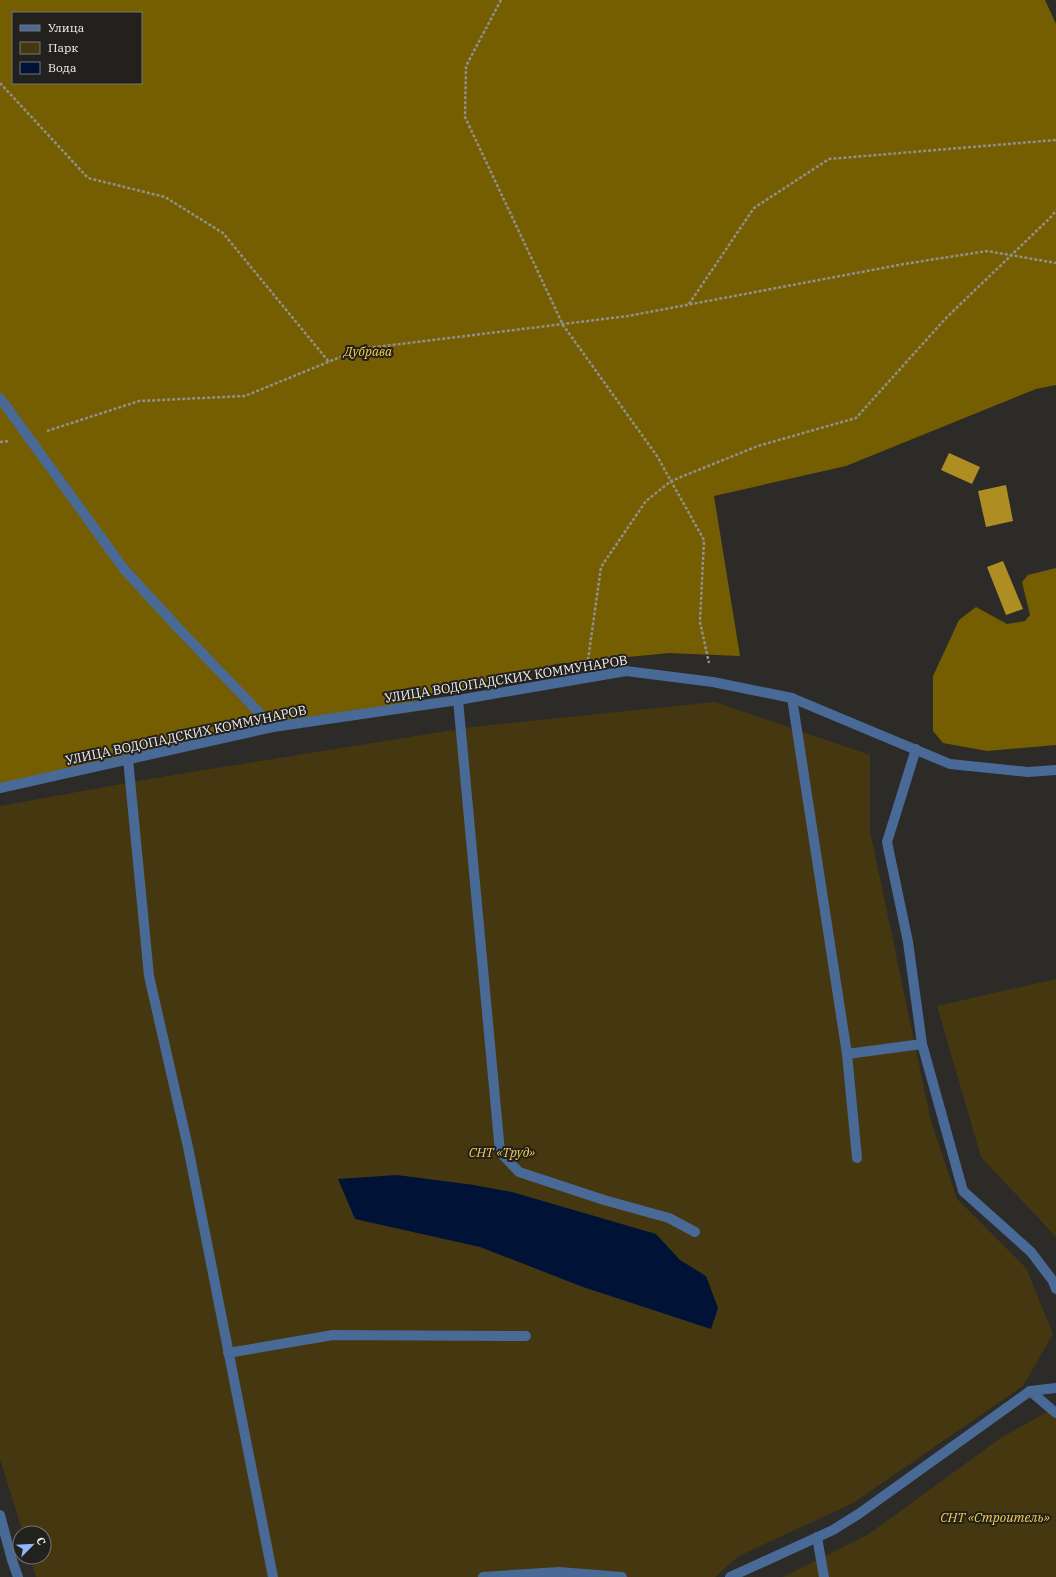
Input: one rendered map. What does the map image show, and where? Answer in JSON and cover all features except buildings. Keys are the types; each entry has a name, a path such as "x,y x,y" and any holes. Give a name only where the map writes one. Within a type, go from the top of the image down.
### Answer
{"street":[{"path":"0,398 124,569 273,727"},
{"name":"УЛИЦА ВОДОПАДСКИХ КОММУНАРОВ","path":"0,788 273,727 458,700 626,671 713,682 792,698 950,764 1028,772 1056,770"},
{"path":"792,698 848,1054 857,1158"},
{"path":"458,700 500,1152 519,1172 604,1200 669,1218 695,1232"},
{"path":"916,749 887,842 908,942 922,1044 963,1191 1031,1252 1053,1281 1056,1289"},
{"path":"128,759 149,976 188,1148 273,1577"},
{"path":"848,1054 922,1044"},
{"path":"228,1353 333,1334 526,1336"},
{"path":"730,1577 833,1530 860,1513 1030,1391 1056,1388"},
{"path":"1030,1391 1056,1412"},
{"path":"0,1515 18,1577"},
{"path":"816,1538 824,1577"},
{"path":"483,1577 559,1572 622,1577"}],"path":[{"path":"501,0 466,66 464,117 563,325 657,456 704,540 700,622 713,682"},
{"path":"0,83 88,178 165,197 223,234 329,362"},
{"path":"688,305 754,208 829,159 1056,140"},
{"path":"588,661 601,567 646,501 671,481 758,446 856,418 946,318 1052,216 1056,210"},
{"path":"29,437 139,401 245,396 360,349 628,316 904,264 987,251 1056,263"}],"green space":[{"name":"Дубрава","path":"0,0 1045,0 1056,24 1056,385 1036,389 846,466 714,496 740,656 669,653 556,664 353,717 223,733 0,786"},
{"path":"1056,568 1056,745 987,751 943,743 933,731 933,676 959,620 976,607 1007,624 1025,621 1030,615 1022,582 1028,575"},
{"name":"СНТ «Труд»","path":"715,702 870,755 870,831 931,1121 957,1199 1026,1268 1053,1334 1023,1386 853,1503 739,1556 715,1577 36,1577 32,1565 52,1565 52,1525 21,1525 0,1459 0,806 149,779 472,727"},
{"path":"1056,979 1056,1237 981,1157 937,1006"},
{"name":"СНТ «Строитель»","path":"1056,1407 1056,1577 783,1577 869,1534 1002,1437"}],"water":[{"path":"397,1175 474,1185 512,1192 656,1234 680,1260 706,1276 718,1308 711,1329 583,1287 480,1247 355,1219 338,1179"}]}
